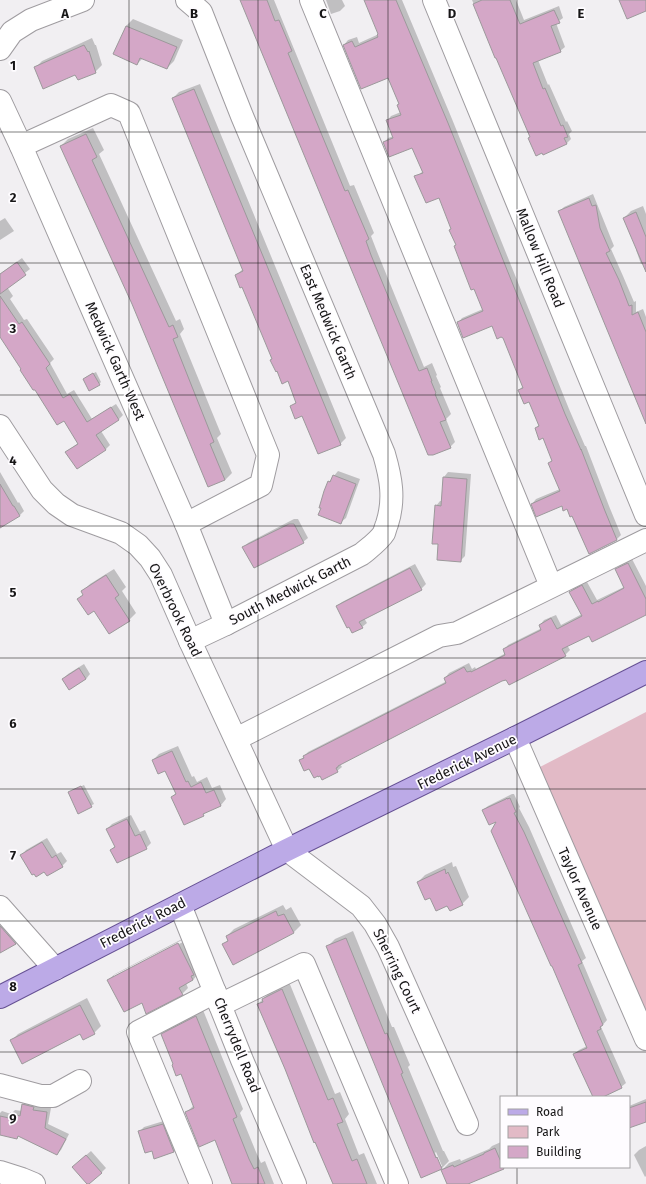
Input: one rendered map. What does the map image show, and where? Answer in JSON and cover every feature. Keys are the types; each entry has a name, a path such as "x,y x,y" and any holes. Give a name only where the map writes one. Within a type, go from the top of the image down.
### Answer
{"main road":[{"name":"Frederick Avenue","path":"287,850 646,672"},
{"name":"Frederick Road","path":"0,997 287,850"}],"street":[{"path":"0,49 12,32 31,20 83,0"},
{"path":"311,0 551,586"},
{"name":"Mallow Hill Road","path":"434,0 646,515"},
{"name":"East Medwick Garth","path":"194,6 242,116 384,454 390,476 392,497 389,516 384,532"},
{"name":"Medwick Garth West","path":"0,101 186,524 226,624"},
{"path":"21,146 111,105 129,113 268,455 261,485 186,524"},
{"name":"Overbrook Road","path":"0,426 42,490 56,504 72,515 121,533 138,545 150,558 161,575 287,850"},
{"name":"South Medwick Garth","path":"190,641 362,554 374,544 384,532"},
{"path":"236,739 439,636 457,634 646,540"},
{"name":"Taylor Avenue","path":"515,738 646,1039"},
{"name":"Sherring Court","path":"287,850 361,906 375,924 388,947 468,1124"},
{"name":"Cherrydell Road","path":"180,905 242,1060 296,1184"},
{"path":"0,907 55,969"},
{"path":"201,1184 138,1032 304,964 397,1184"},
{"path":"0,1085 41,1096 53,1096 80,1081"},
{"path":"0,1172 34,1184"}],"green space":[{"path":"646,712 646,1014 540,767"}],"building":[{"path":"240,0 267,0 275,21 279,20 292,51 288,53 345,191 348,190 369,239 366,241 371,255 419,371 427,368 436,393 435,394 446,420 440,422 451,448 433,455 428,455"},
{"path":"364,0 396,0 448,123 565,414 581,449 617,540 589,554 572,516 570,517 567,509 563,511 562,506 536,517 531,504 560,491 548,463 552,461 543,438 539,440 535,428 539,426 529,402 524,404 518,390 523,388 503,338 501,337 497,339 492,326 463,338 457,322 483,311 474,289 471,290 454,246 456,245 449,230 451,229 439,198 426,203 414,176 423,173 412,148 389,157 383,142 393,138 386,120 401,115 397,105 399,104 388,78 361,89 343,45 352,41 355,47 378,37"},
{"path":"482,0 510,0 520,24 554,10 560,23 551,26 561,52 533,63 543,89 545,88 561,126 563,125 568,137 564,138 567,144 543,155 542,153 536,156 528,138 530,137 473,4"},
{"path":"619,0 646,0 646,11 627,19"},
{"path":"126,26 177,47 167,69 140,58 137,65 113,54"},
{"path":"84,45 88,52 89,51 96,73 78,80 75,75 43,89 34,67"},
{"path":"194,89 341,445 318,454 302,416 295,419 290,406 296,403 288,381 282,384 277,371 276,372 270,360 272,359 242,287 240,288 235,275 243,271 172,98"},
{"path":"86,134 97,157 92,160 169,327 173,325 178,337 173,339 214,442 210,444 225,480 208,487 132,304 60,146"},
{"path":"589,198 592,206 596,205 600,228 610,251 606,253 629,306 632,305 632,315 638,312 646,332 646,424 558,211"},
{"path":"636,212 646,237 646,272 623,218"},
{"path":"17,262 26,275 0,294 0,274"},
{"path":"0,296 19,324 22,322 50,364 46,368 63,398 70,394 87,422 111,407 119,420 96,435 106,450 77,469 65,452 78,444 64,421 57,425 0,337"},
{"path":"93,373 100,385 89,391 83,379"},
{"path":"333,475 356,484 341,524 318,515 321,508 319,508 324,491 328,481 330,482"},
{"path":"443,477 467,479 461,562 437,560 438,544 432,544 435,505 441,506"},
{"path":"0,484 20,516 0,528"},
{"path":"289,524 294,524 304,543 254,568 242,547"},
{"path":"628,563 646,599 646,615 592,642 589,636 562,649 566,656 509,685 506,680 502,681 338,766 336,768 338,772 322,780 320,776 314,778 309,769 304,771 299,760 304,758 303,756 446,683 444,678 464,667 467,672 471,672 505,655 503,649 541,630 539,625 551,618 557,629 582,616 569,592 582,585 592,604 598,602 624,588 615,569"},
{"path":"410,568 422,590 359,622 363,628 352,633 349,627 347,628 336,606"},
{"path":"106,575 119,595 115,598 130,621 109,634 94,611 88,615 77,599 83,595 81,591"},
{"path":"79,668 86,679 69,690 62,679"},
{"path":"172,751 186,782 188,781 191,787 201,782 206,793 214,790 221,806 184,825 171,797 176,794 165,771 158,774 152,760"},
{"path":"81,786 92,807 78,814 68,792"},
{"path":"510,798 516,812 514,813 524,832 582,963 578,965 603,1025 600,1027 601,1029 597,1031 622,1088 605,1096 593,1096 573,1054 587,1048 491,831 496,822 489,825 482,810"},
{"path":"127,819 135,836 140,834 147,849 117,863 110,850 115,847 106,829"},
{"path":"42,842 52,858 56,855 63,867 47,876 44,872 36,877 34,874 32,875 20,855"},
{"path":"445,869 446,874 448,872 463,905 450,911 447,906 436,911 430,898 425,900 417,882"},
{"path":"276,911 278,916 284,914 294,933 233,965 222,944 228,941 226,936"},
{"path":"0,926 16,944 0,953"},
{"path":"346,938 385,1034 387,1033 403,1073 401,1074 442,1169 421,1178 326,946"},
{"path":"178,943 194,975 191,976 193,980 179,988 183,995 146,1014 142,1003 124,1012 107,980"},
{"path":"282,989 328,1100 333,1098 343,1122 337,1124 352,1161 357,1159 367,1184 333,1184 315,1142 314,1143 285,1069 257,1004 263,1002 262,999"},
{"path":"80,1005 95,1034 83,1040 80,1034 22,1064 10,1040"},
{"path":"196,1016 237,1117 233,1119 249,1159 254,1169 258,1167 265,1184 232,1184 215,1140 199,1147 185,1112 194,1108 181,1074 176,1076 172,1065 173,1064 161,1034"},
{"path":"646,1102 646,1122 630,1128 630,1108"},
{"path":"22,1104 34,1107 33,1110 47,1112 45,1128 66,1139 57,1155 18,1136 17,1139 0,1135 0,1116 9,1118 10,1113 20,1116"},
{"path":"163,1124 174,1152 154,1159 152,1151 145,1153 138,1131"},
{"path":"495,1148 500,1160 500,1168 504,1169 468,1184 447,1184 441,1170 453,1165 454,1167"},
{"path":"86,1155 102,1173 89,1184 87,1184 72,1167"}]}
